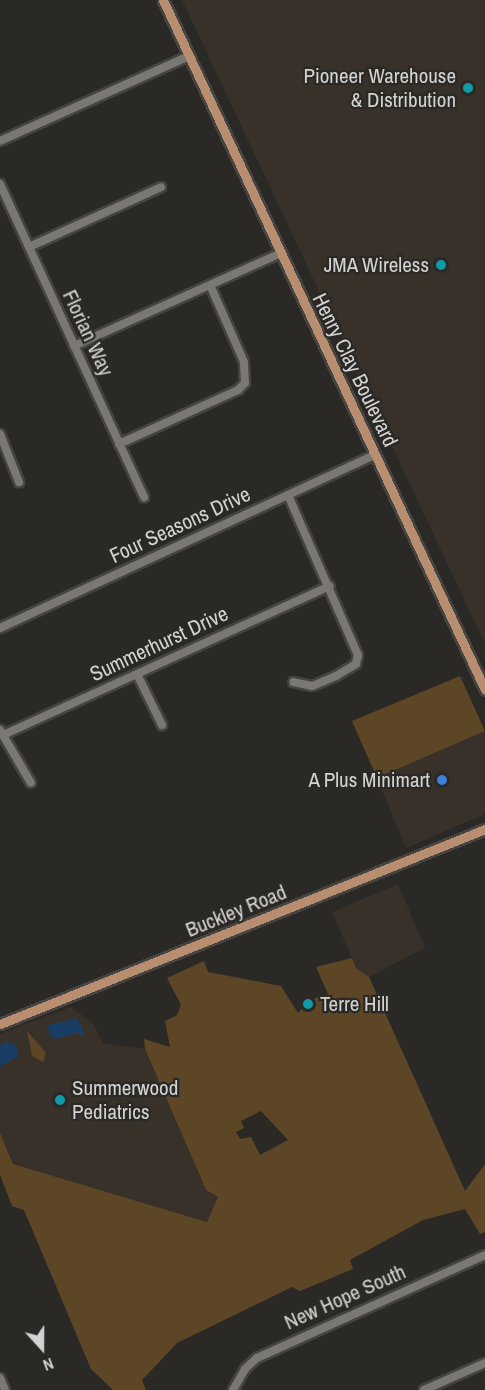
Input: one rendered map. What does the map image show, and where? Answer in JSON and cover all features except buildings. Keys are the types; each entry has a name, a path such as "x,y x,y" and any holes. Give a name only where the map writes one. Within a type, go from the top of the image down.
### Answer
{"main road":[{"name":"Henry Clay Boulevard","path":"163,0 279,254 376,454 485,690"},
{"name":"Buckley Road","path":"0,1024 485,829"}],"street":[{"path":"0,141 189,56"},
{"name":"Florian Way","path":"0,184 144,497"},
{"path":"29,247 160,187"},
{"path":"74,346 279,254"},
{"path":"119,444 238,390 245,383 244,362 210,285"},
{"path":"0,434 19,483"},
{"name":"Four Seasons Drive","path":"0,628 376,454"},
{"path":"288,495 356,643 356,664 312,686 293,682"},
{"name":"Summerhurst Drive","path":"1,732 137,674 330,586"},
{"path":"137,674 162,725"},
{"path":"1,732 31,783"},
{"name":"New Hope South","path":"233,1390 245,1369 257,1358 485,1255"},
{"path":"424,1390 485,1363"},
{"path":"0,1378 5,1390"}],"shaded area":[{"path":"182,0 485,0 485,644"},
{"path":"460,676 485,731 377,778 352,721"},
{"path":"485,731 485,814 406,848 377,778"},
{"path":"398,884 425,948 369,977 356,968 332,912"},
{"path":"352,958 356,968 369,977 465,1191 485,1164 485,1232 480,1234 465,1209 423,1220 350,1260 353,1269 300,1291 292,1287 177,1343 142,1380 146,1390 113,1390 91,1369 24,1210 12,1206 0,1175 0,1133 13,1164 207,1222 218,1197 206,1190 145,1049 144,1039 170,1047 165,1021 177,1015 181,1005 167,978 204,961 208,972 281,986 298,1013 309,1000 328,994 316,967","holes":["261,1111 288,1140 260,1155 251,1137 240,1139 236,1132 244,1128 241,1121"]},
{"path":"71,1007 93,1023 103,1043 145,1049 206,1190 218,1197 208,1222 13,1164 0,1133 0,1034"},
{"path":"27,1031 46,1053 43,1062 32,1056"}],"water":[{"path":"77,1018 86,1036 77,1033 55,1039 49,1034 48,1025"},
{"path":"7,1042 16,1045 18,1056 0,1067 0,1045"}],"place":[{"name":"Pioneer Warehouse & Distribution","path":"468,88"},
{"name":"JMA Wireless","path":"441,265"},
{"name":"A Plus Minimart","path":"442,780"},
{"name":"Terre Hill","path":"308,1004"},
{"name":"Summerwood Pediatrics","path":"60,1100"}]}
